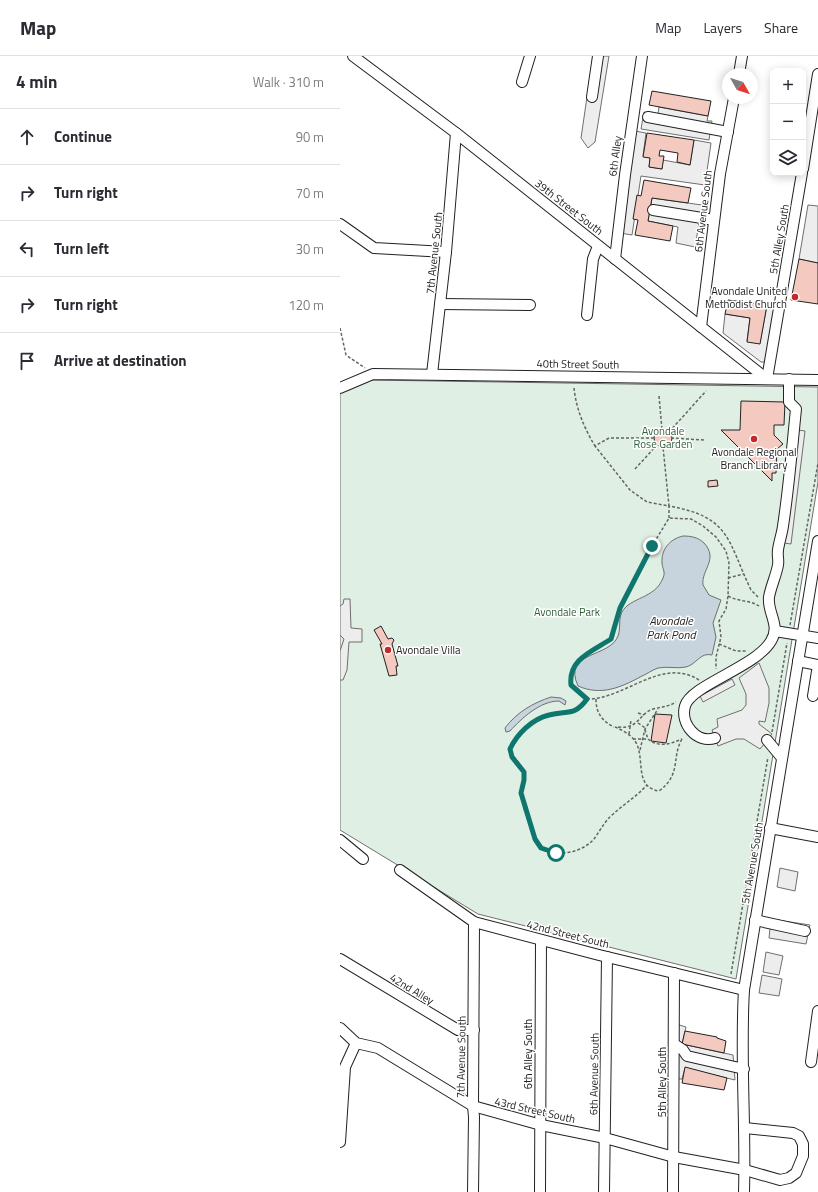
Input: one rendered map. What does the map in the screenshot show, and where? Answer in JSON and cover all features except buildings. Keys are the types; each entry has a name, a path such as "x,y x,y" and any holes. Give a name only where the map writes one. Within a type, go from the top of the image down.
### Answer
{"street":[{"name":"39th Street South","path":"353,56 456,133 767,379"},
{"path":"522,82 530,56"},
{"path":"592,97 598,56"},
{"name":"6th Alley","path":"615,259 624,175 642,56"},
{"path":"740,68 742,56"},
{"path":"806,149 818,74"},
{"name":"6th Avenue South","path":"701,327 720,174 733,104"},
{"path":"648,117 728,132"},
{"name":"7th Avenue South","path":"432,374 446,252 456,133"},
{"name":"5th Alley South","path":"767,379 801,176"},
{"path":"653,210 714,220"},
{"path":"340,224 374,248 446,252"},
{"path":"587,315 594,260 598,246"},
{"path":"440,304 530,305"},
{"name":"40th Street South","path":"340,388 373,374 818,380"},
{"path":"715,738 708,740 701,739 690,730 684,715 685,705 692,696 705,686 747,667 767,647 775,631 775,620 769,603 778,564 778,549 783,527 796,409 790,402 788,379"},
{"name":"5th Avenue South","path":"744,1192 745,1128 742,1016 744,990 818,542"},
{"path":"775,631 818,638"},
{"path":"798,661 818,665 813,696"},
{"path":"769,742 782,758"},
{"path":"770,828 818,837"},
{"path":"340,840 363,859"},
{"name":"42nd Street South","path":"400,870 474,922 607,957 744,990"},
{"path":"755,920 805,931"},
{"name":"7th Avenue South","path":"473,1192 474,922"},
{"name":"6th Alley South","path":"540,1192 541,940"},
{"name":"6th Avenue South","path":"604,1192 607,957"},
{"name":"42nd Alley","path":"340,959 458,1030 474,1030"},
{"name":"5th Alley South","path":"673,1192 674,973"},
{"path":"811,1062 818,1012"},
{"path":"340,1028 356,1043 346,1067 340,1142"},
{"name":"43rd Street South","path":"356,1043 378,1048 473,1106 541,1124 605,1138 674,1157 745,1170"},
{"path":"674,1044 683,1050 687,1056 744,1069"},
{"path":"674,1066 687,1056"},
{"path":"745,1128 793,1133 799,1136 803,1144 803,1156 796,1173 789,1178 780,1180 745,1170"}],"path":[{"path":"340,328 346,355 373,374"},
{"path":"574,388 586,432 595,446 630,490 647,502 689,510 703,515 716,525 726,534 735,551 751,590 758,598"},
{"path":"669,432 706,391"},
{"path":"659,396 662,430"},
{"path":"595,446 609,438 654,438"},
{"path":"671,438 704,440"},
{"path":"635,469 657,445"},
{"path":"663,447 669,518 652,546 620,608 611,639 576,662 571,671 571,685 587,699 596,699 611,695 662,673 692,676 700,681"},
{"path":"731,974 769,742 818,463"},
{"path":"669,518 691,519 703,526 716,537 726,551 729,563 728,596 726,608 719,621 721,637 716,657 716,672"},
{"path":"728,578 744,574"},
{"path":"728,596 736,601 755,603 759,606"},
{"path":"719,644 736,650 751,649"},
{"path":"587,699 576,711 545,716 535,722 519,734 510,749 512,757 524,772 521,793 535,839 541,848 556,853 566,853 580,849 594,839 601,826 635,797 646,784"},
{"path":"596,699 598,714 608,724 629,734 640,753"},
{"path":"615,727 630,726 638,722 651,710 672,705 678,701"},
{"path":"633,739 642,738 648,739 654,744 660,745 682,739 679,744 676,764 666,786 659,791 653,790 642,778 640,753 642,738 645,729 658,709"},
{"path":"638,713 645,715"},
{"path":"629,734 630,720"},
{"path":"638,722 645,729 648,739"}],"green space":[{"name":"Avondale Park","path":"371,380 818,387 818,482 736,979 478,914 340,830 340,393"}],"shaded area":[{"path":"593,56 609,56 595,142 588,148 581,138"},
{"path":"659,107 708,116 707,121 712,121 709,140 641,129 644,112 658,114"},
{"path":"635,131 646,133 643,156 650,158 649,167 662,169 663,160 690,165 694,140 711,143 705,185 641,176 632,235 620,233"},
{"path":"652,198 702,205 695,247 676,243 678,227 648,221"},
{"path":"808,205 818,206 818,263 799,259"},
{"path":"767,305 776,307 766,362 761,362 723,333 725,314 750,318 747,341 760,343"},
{"path":"798,430 805,431 791,544 784,543"},
{"path":"344,599 350,599 351,628 362,629 362,642 349,642 347,670 343,680 340,680 340,651 344,639 340,635 340,606 343,604"},
{"path":"759,663 769,688 769,703 765,722 759,721 759,724 772,734 760,749 744,739 736,739 718,746 712,730 718,727 717,719 742,710 746,705 746,694 739,678"},
{"path":"732,679 735,685 703,702 700,696"},
{"path":"780,868 798,872 795,891 777,887"},
{"path":"771,919 810,925 806,944 769,938"},
{"path":"766,952 783,956 779,975 763,972"},
{"path":"762,975 782,979 779,996 759,993"},
{"path":"676,1024 686,1027 682,1044 733,1055 735,1080 685,1068 682,1079 676,1079"}],"water":[{"name":"Avondale Park Pond","path":"683,536 694,537 702,541 710,554 710,559 704,574 703,585 709,595 721,600 713,623 716,637 712,655 704,655 690,666 686,667 658,668 626,684 610,689 595,690 578,686 575,675 576,667 589,656 613,643 619,633 622,612 631,603 649,594 659,585 664,576 662,565 663,553 670,542"},
{"path":"551,697 561,698 566,701 565,705 559,701 538,707 510,731 506,732 505,728 520,713 532,705"}],"place":[{"name":"Avondale United Methodist Church","path":"795,297"},
{"name":"Avondale Regional Branch Library","path":"754,439"},
{"name":"Avondale Villa","path":"388,650"}],"route":[{"path":"556,853 541,848 535,839 521,793 524,772 512,757 510,749 514,740 525,728 545,716 576,711 587,699 574,690 571,685 571,671 576,662 589,652 611,639 615,631 620,608 652,546"}],"park label":[{"name":"Avondale Rose Garden","path":"663,437"}]}
